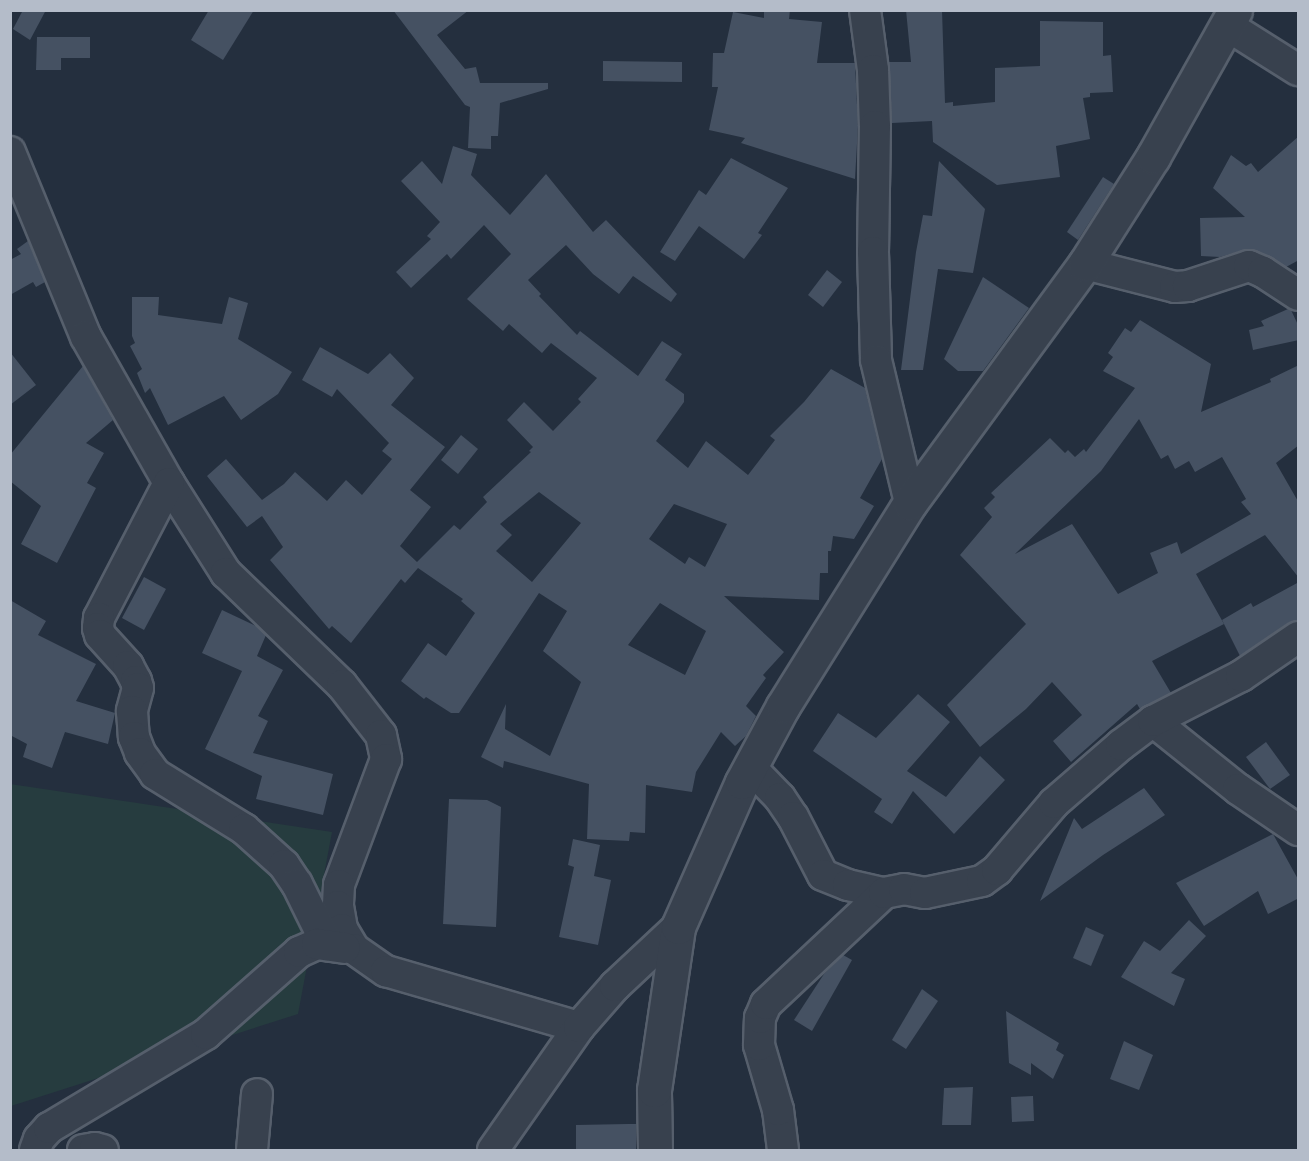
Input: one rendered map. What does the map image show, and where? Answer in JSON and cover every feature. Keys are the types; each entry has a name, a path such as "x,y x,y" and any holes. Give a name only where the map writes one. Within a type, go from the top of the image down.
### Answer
{"street":[{"path":"865,10 873,70 876,126 873,252 876,360 910,503"},
{"path":"655,1150 654,1090 678,927 750,767 783,706 910,503 1085,264 1153,158 1232,18 1299,70"},
{"path":"10,152 16,188 86,337 169,483 225,573 342,685 381,735 386,759 339,885 338,906 342,929 340,947"},
{"path":"1085,264 1175,287 1188,286 1249,266 1263,272 1299,295"},
{"path":"169,483 99,618 100,635 128,666 136,681 138,688 132,717 134,737 140,753 155,774 244,829 284,865 340,947"},
{"path":"750,767 780,798 794,817 823,875 848,885 884,893 904,889 925,893 970,885 988,877 1001,866 1054,803 1121,745 1154,721 1241,676 1299,637"},
{"path":"1154,721 1238,789 1299,830"},
{"path":"783,1150 778,1110 759,1045 760,1017 766,1004 884,893"},
{"path":"493,1150 579,1027 615,986 678,927"},
{"path":"36,1150 39,1139 49,1128 206,1034 299,952 309,946 340,947 386,971 579,1027"},
{"path":"252,1150 257,1094"},
{"path":"83,1150 95,1148 103,1150"}],"green space":[{"path":"10,784 332,832 298,1014 11,1106"}],"building":[{"path":"23,10 46,10 30,40 13,29"},
{"path":"209,10 254,10 223,60 191,40"},
{"path":"393,10 469,10 437,35 465,69 476,67 480,83 548,83 548,89 500,103 498,136 491,136 491,149 468,148 470,107 465,105"},
{"path":"764,10 790,10 789,19 822,22 817,63 855,63 858,126 855,179 741,143 745,138 709,130 718,87 712,87 713,53 724,53 733,12 764,18"},
{"path":"906,10 942,10 945,103 953,102 953,106 995,102 995,68 1040,66 1040,21 1103,22 1103,56 1111,55 1113,92 1090,93 1090,97 1083,98 1090,139 1056,146 1060,177 997,185 933,142 932,121 892,123 889,62 911,62"},
{"path":"37,37 90,37 90,58 61,58 61,70 36,70"},
{"path":"603,61 682,62 682,82 603,81"},
{"path":"1299,136 1299,260 1286,267 1255,250 1244,250 1220,257 1201,256 1200,218 1245,217 1213,188 1231,155 1246,166 1251,163 1258,172"},
{"path":"453,146 477,154 471,175 510,215 546,174 593,232 606,220 677,294 671,302 633,276 619,294 593,274 566,245 528,280 541,294 539,296 577,335 580,331 638,376 662,341 682,354 665,380 684,394 684,402 656,441 688,468 706,441 748,475 775,440 770,436 804,402 831,369 865,388 882,459 860,498 874,506 854,539 833,536 831,551 828,551 828,573 820,573 819,600 724,596 784,652 763,675 766,678 746,706 756,716 746,736 735,746 721,732 696,772 692,792 646,785 645,833 630,832 629,841 587,839 589,784 504,761 503,768 481,757 506,704 505,729 550,756 581,682 543,651 567,611 539,593 459,713 451,713 426,697 424,699 401,681 428,643 446,656 475,613 461,601 463,599 418,568 405,583 401,579 351,643 332,626 329,629 270,560 283,547 262,516 247,527 207,476 226,459 262,500 284,484 295,472 327,501 346,480 362,495 392,459 382,451 389,443 337,389 332,397 302,380 320,347 368,374 390,353 414,378 391,405 445,447 410,490 431,507 400,546 417,562 454,525 460,530 487,502 483,497 531,452 529,451 533,447 507,420 524,402 553,431 581,402 578,399 597,378 551,343 542,353 509,324 503,331 467,299 511,254 484,225 451,259 447,254 411,288 396,272 431,239 427,236 440,222 401,181 422,161 442,184","holes":["539,492 581,523 532,582 496,551 512,535 500,524","674,504 727,524 705,567 689,557 685,564 649,539","660,603 706,631 685,675 628,645"]},
{"path":"731,158 788,188 758,233 762,235 744,259 699,226 675,261 660,252 699,190 706,195"},
{"path":"939,161 985,209 973,273 938,269 923,370 901,370 916,252 923,215 932,216"},
{"path":"1103,177 1114,184 1078,240 1067,232"},
{"path":"28,241 45,282 36,287 33,282 10,295 10,260 21,254 17,249"},
{"path":"827,270 842,282 823,307 808,295"},
{"path":"983,277 1029,308 983,371 958,371 944,359"},
{"path":"132,297 159,297 158,315 222,324 229,297 248,303 238,339 292,372 278,394 241,420 224,396 168,425 150,388 145,393 137,373 142,369 130,346 135,343 132,336"},
{"path":"1288,309 1291,310 1299,327 1299,340 1253,350 1249,330 1264,326 1261,321"},
{"path":"1140,320 1211,364 1201,412 1271,382 1270,379 1299,365 1299,445 1276,463 1299,503 1299,578 1265,535 1196,574 1224,624 1152,661 1171,693 1140,709 1137,704 1071,762 1053,741 1082,715 1052,682 1026,709 980,747 947,705 1026,624 960,555 992,517 984,508 995,497 991,493 1050,438 1065,453 1068,450 1075,457 1084,449 1086,452 1135,388 1103,371 1113,357 1108,353 1125,328 1131,332","holes":["1139,419 1161,459 1168,455 1175,469 1189,461 1195,472 1222,457 1246,499 1241,502 1251,514 1181,554 1177,542 1150,553 1158,573 1118,594 1072,524 1015,554 1101,471"]},
{"path":"10,352 36,385 10,405"},
{"path":"83,366 113,420 86,443 104,453 87,483 96,488 57,563 21,544 41,506 10,481 10,455"},
{"path":"461,435 478,449 458,474 441,460"},
{"path":"144,577 166,589 144,630 122,618"},
{"path":"1299,582 1299,620 1288,623 1240,656 1222,620 1251,603 1253,607"},
{"path":"10,600 46,621 38,635 96,664 76,701 115,713 108,744 65,732 52,768 23,757 27,744 10,735"},
{"path":"222,610 256,626 266,635 257,656 283,670 258,716 268,721 253,753 333,774 323,815 256,799 262,776 205,749 242,671 202,653"},
{"path":"918,694 950,722 907,771 946,797 980,756 1005,780 954,834 913,791 892,824 874,812 882,799 813,751 838,713 876,738"},
{"path":"1266,742 1290,775 1270,789 1246,757"},
{"path":"1144,788 1165,815 1103,855 1040,901 1074,818 1082,829"},
{"path":"449,799 487,800 501,807 496,927 443,924"},
{"path":"1273,834 1299,881 1299,898 1268,914 1258,891 1204,926 1176,883"},
{"path":"573,839 600,845 594,876 611,880 598,945 559,937 574,867 568,865"},
{"path":"1189,920 1206,936 1171,973 1185,979 1174,1006 1121,977 1144,941 1160,951"},
{"path":"1086,927 1104,935 1091,966 1073,958"},
{"path":"843,955 852,960 812,1031 794,1020 824,974"},
{"path":"922,989 938,1001 906,1049 892,1040"},
{"path":"1006,1011 1059,1043 1056,1050 1064,1055 1053,1079 1031,1063 1031,1075 1009,1063"},
{"path":"1124,1041 1153,1055 1139,1090 1110,1079"},
{"path":"973,1087 971,1125 942,1125 944,1088"},
{"path":"1033,1096 1034,1121 1012,1122 1011,1097"},
{"path":"636,1124 636,1150 576,1150 576,1125"}]}
